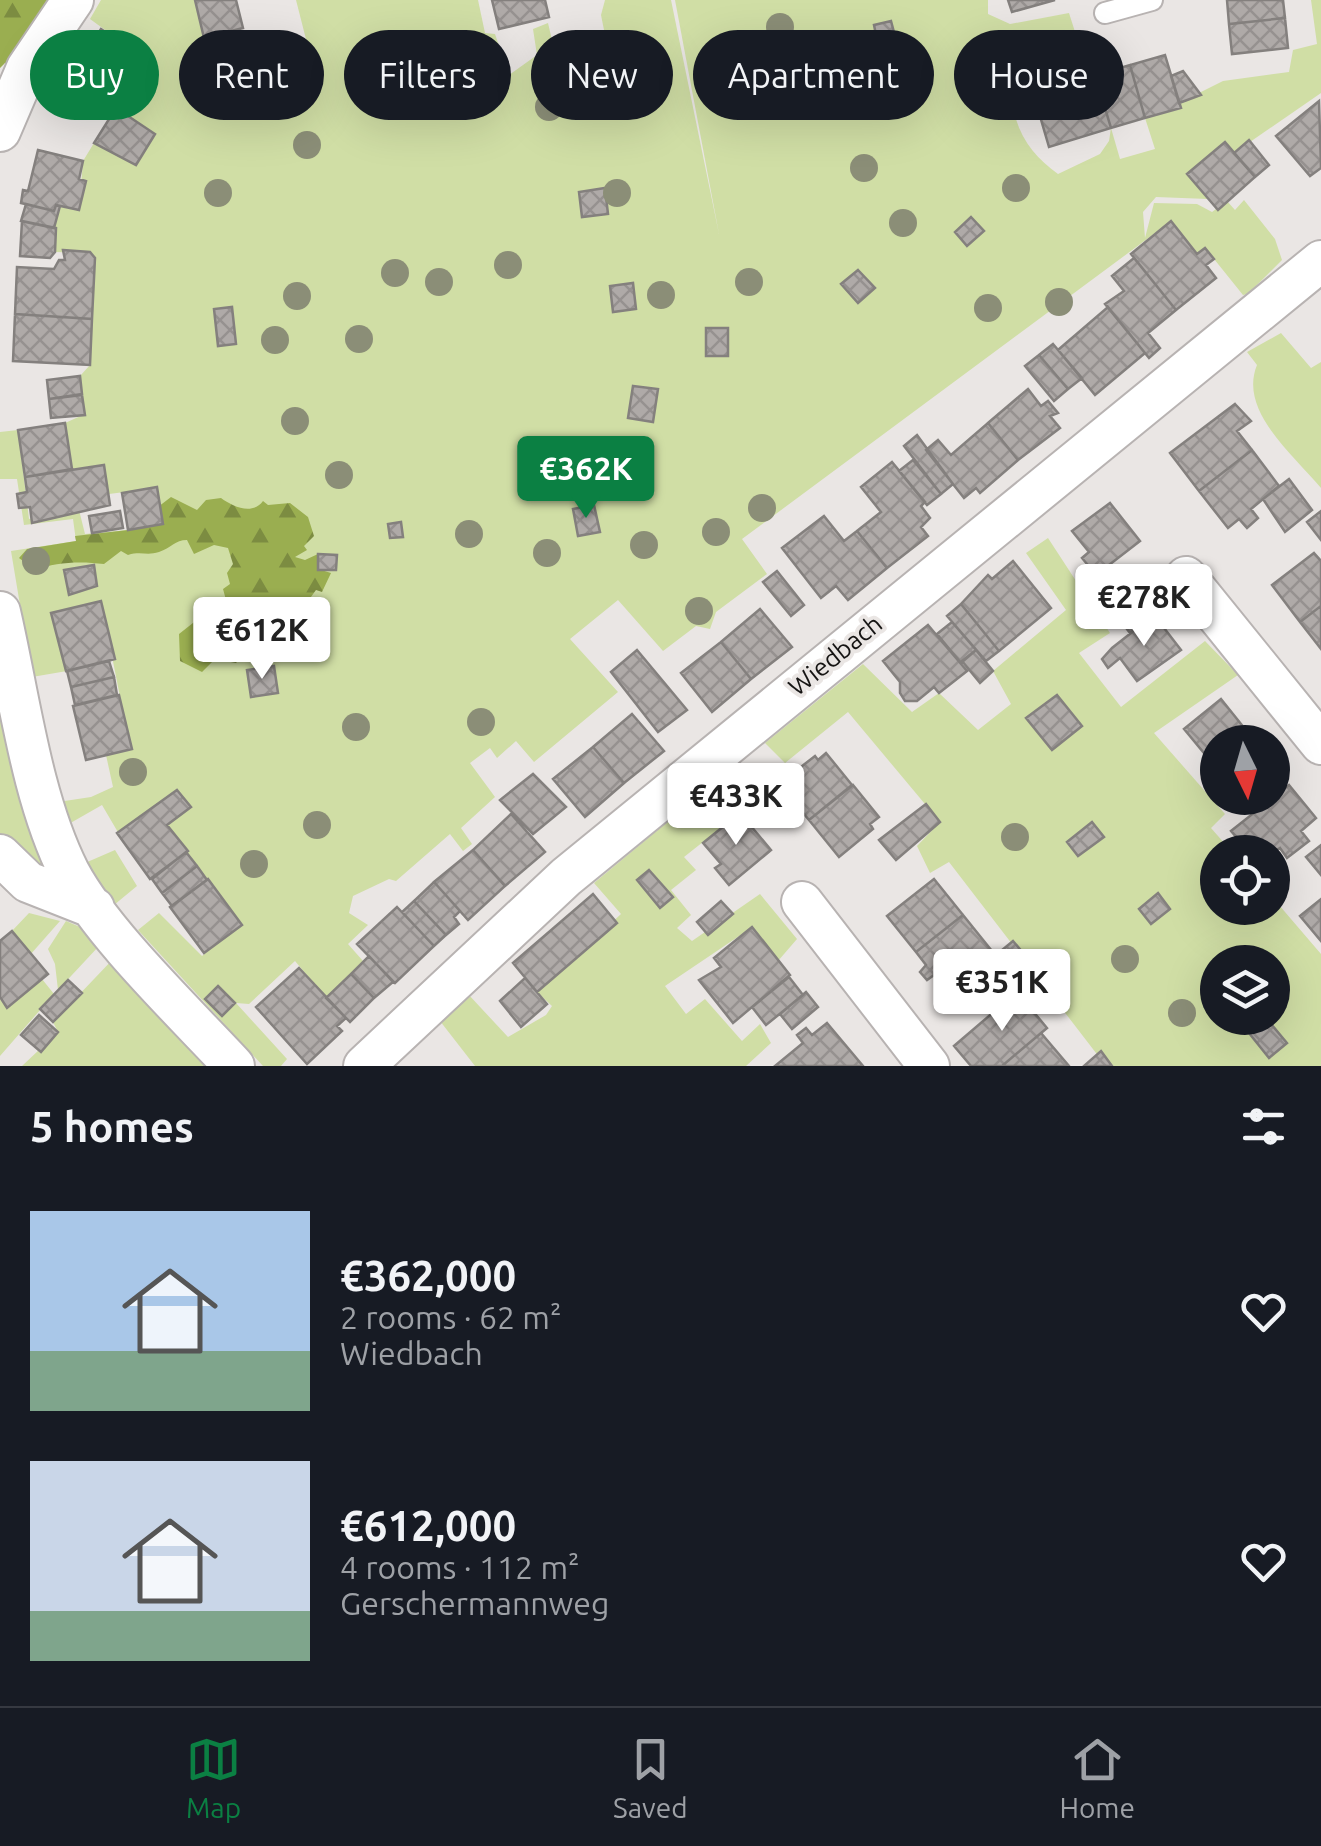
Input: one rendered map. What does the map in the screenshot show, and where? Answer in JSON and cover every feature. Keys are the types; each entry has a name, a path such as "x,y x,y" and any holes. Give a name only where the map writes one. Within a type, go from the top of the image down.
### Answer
{"street":[{"path":"0,131 28,68 73,0"},
{"name":"Wiedbach","path":"364,1066 566,876 1321,261"},
{"path":"1186,576 1321,744"},
{"path":"0,612 50,827 72,877 94,908 234,1066"},
{"path":"0,855 28,882 94,908"},
{"path":"802,902 930,1066"}],"lane":[{"path":"1106,13 1152,0"}],"green space":[{"path":"0,0 69,0 42,30 30,30 30,44 11,65 5,63 0,68"},
{"path":"101,0 196,0 203,30 179,30 179,120 324,120 324,30 304,30 296,0 478,0 484,30 344,30 344,120 511,120 511,74 531,59 531,120 673,120 673,30 604,30 601,15 605,0 671,0 719,234 698,120 934,120 934,30 693,30 693,96 675,0 988,0 988,14 1010,24 1069,13 1074,30 954,30 954,120 1017,120 1033,151 1058,174 1100,154 1109,141 1111,128 1120,159 1155,149 1145,118 1180,109 1179,103 1223,81 1289,72 1293,50 1317,44 1311,0 1321,0 1321,93 1234,153 1224,142 1187,174 1208,199 1156,197 1143,212 1145,238 1154,203 1197,204 1212,212 1227,201 1235,210 1244,200 1275,239 1282,260 1248,294 1243,295 1206,249 1197,254 1170,222 742,539 767,574 716,612 710,629 696,626 663,651 618,600 570,639 618,692 534,762 516,741 497,758 490,748 470,763 495,797 461,828 472,844 463,851 450,834 396,881 389,879 353,896 349,913 368,925 348,944 363,961 326,998 295,961 249,1004 236,1003 287,1059 281,1066 263,1066 138,930 159,913 202,956 239,925 167,825 191,807 178,790 119,834 102,805 67,825 58,802 91,797 113,787 106,755 130,747 101,601 54,614 67,671 32,677 11,551 76,541 73,519 24,525 17,479 0,479 0,432 18,430 29,519 79,510 85,534 128,530 156,488 109,494 104,465 72,469 65,423 85,414 80,376 90,365 90,253 55,252 53,223 60,206 79,210 83,161 94,143 135,165 154,134 134,120 159,120 159,30 105,30 90,19"},
{"path":"548,23 550,30 533,30 533,29"},
{"path":"1281,333 1311,368 1321,362 1321,488 1272,431 1255,399 1257,365 1247,352"},
{"path":"171,497 197,510 206,500 221,498 248,509 263,501 268,505 290,503 308,517 314,536 304,546 307,550 295,557 305,560 318,554 318,569 331,573 322,592 316,590 303,608 296,602 294,608 284,609 282,620 272,624 273,631 287,643 287,653 272,647 268,654 243,655 236,663 215,659 202,672 180,661 179,634 198,619 207,620 208,608 217,599 226,600 223,589 230,584 227,573 233,564 228,548 214,545 194,554 187,540 183,540 155,553 128,555 121,551 104,564 68,563 35,570 19,558 27,549 76,541 75,536 128,530"},
{"path":"1048,538 1110,633 1079,653 1121,707 1205,641 1238,675 1154,733 1200,785 1200,815 1224,815 1211,828 1217,835 1200,835 1200,925 1290,925 1290,918 1321,954 1321,1066 1106,1066 949,862 930,873 917,846 940,822 848,712 785,763 765,743 863,664 912,712 939,693 978,730 1011,704 993,671 1066,610 1026,553"},
{"path":"0,668 47,862 42,868 0,836"},
{"path":"707,789 732,819 684,857 696,870 671,890 691,915 677,928 692,941 760,894 797,939 778,961 751,928 665,986 686,1014 705,999 742,1041 760,1024 771,1043 746,1066 475,1066 440,1021 468,994 508,1037 546,1015 552,1006 537,992 621,914 594,883"},
{"path":"115,850 137,886 114,905 85,863"},
{"path":"29,913 60,921 30,955 11,932"},
{"path":"66,921 87,930 99,946 58,990 55,964 48,949"},
{"path":"115,957 212,1066 22,1066 58,1032 53,1022"},
{"path":"42,979 54,994 0,1056 0,999 7,1008"}],"building":[{"path":"195,0 236,0 243,28 202,30"},
{"path":"492,0 545,0 549,17 499,29"},
{"path":"1008,0 1055,0 1012,12"},
{"path":"1227,0 1283,0 1285,18 1229,24"},
{"path":"1285,18 1288,48 1232,54 1229,24"},
{"path":"891,21 893,30 875,30 874,25"},
{"path":"1165,55 1181,108 1145,118 1130,65"},
{"path":"1130,65 1145,118 1111,128 1109,120 1124,120 1124,67"},
{"path":"1183,71 1201,95 1179,103 1171,76"},
{"path":"1319,101 1321,168 1310,176 1276,136"},
{"path":"108,120 134,120 155,134 136,165 94,143"},
{"path":"1041,120 1109,120 1111,128 1049,147"},
{"path":"1249,140 1269,165 1255,177 1234,153"},
{"path":"1225,142 1255,177 1218,210 1187,174"},
{"path":"38,150 83,161 79,179 86,181 79,210 56,205 54,211 21,203 23,190 28,191"},
{"path":"605,188 608,214 582,217 579,192"},
{"path":"26,204 54,211 56,205 60,206 54,228 21,221"},
{"path":"971,217 984,231 967,246 955,232"},
{"path":"22,221 56,228 55,252 50,258 20,256"},
{"path":"1171,221 1197,254 1205,248 1214,259 1206,265 1216,278 1176,310 1131,254"},
{"path":"63,250 90,252 95,258 92,319 15,314 17,267 54,269 59,260 65,260"},
{"path":"1134,258 1176,310 1148,333 1160,348 1149,358 1105,304 1124,291 1112,276"},
{"path":"858,270 875,288 858,303 841,284"},
{"path":"633,283 636,309 613,312 610,286"},
{"path":"232,307 236,344 218,346 214,309"},
{"path":"1108,307 1145,353 1095,395 1058,350"},
{"path":"15,314 92,319 90,365 13,361"},
{"path":"706,328 728,328 728,356 706,356"},
{"path":"1053,344 1082,378 1068,389 1039,355"},
{"path":"1039,355 1068,389 1054,401 1025,366"},
{"path":"80,376 82,394 49,399 47,380"},
{"path":"633,386 658,389 653,422 628,418"},
{"path":"1028,389 1041,406 1048,401 1058,413 1050,416 1060,428 1018,460 988,423"},
{"path":"82,395 85,415 51,418 49,399"},
{"path":"1235,404 1251,421 1237,431 1252,450 1199,491 1170,453"},
{"path":"65,423 72,469 25,477 18,430"},
{"path":"988,423 1018,460 980,493 976,488 964,498 926,450 938,440 951,455"},
{"path":"917,435 953,484 941,494 904,446"},
{"path":"1252,450 1279,486 1251,509 1258,518 1247,528 1239,519 1228,528 1199,491"},
{"path":"913,460 941,494 927,505 899,471"},
{"path":"892,462 925,502 921,506 930,518 921,527 928,536 887,568 857,531 881,512 861,487"},
{"path":"104,465 110,505 32,523 30,507 19,508 17,494 27,492 25,477"},
{"path":"1289,479 1312,510 1285,532 1263,499"},
{"path":"157,487 163,524 128,530 122,493"},
{"path":"1110,503 1140,541 1096,575 1082,558 1089,552 1072,531"},
{"path":"594,505 600,532 578,536 573,509"},
{"path":"120,511 123,528 92,533 89,516"},
{"path":"1321,511 1321,540 1307,522"},
{"path":"824,516 844,541 857,531 887,568 848,600 836,586 821,598 782,548"},
{"path":"401,522 403,537 390,538 388,524"},
{"path":"1314,553 1321,561 1321,606 1300,622 1272,585"},
{"path":"318,554 337,555 336,570 318,570"},
{"path":"1013,561 1051,608 999,651 961,604 988,575 992,579"},
{"path":"94,565 97,586 69,595 64,570"},
{"path":"777,571 804,605 791,616 763,582"},
{"path":"1136,594 1153,616 1130,633 1113,611"},
{"path":"101,601 115,659 66,671 51,613"},
{"path":"961,604 999,651 986,661 947,616"},
{"path":"1321,606 1321,649 1300,622"},
{"path":"760,609 792,647 751,679 721,642"},
{"path":"1154,615 1181,650 1137,681 1120,658 1108,668 1102,659"},
{"path":"952,622 976,650 961,663 937,634"},
{"path":"928,625 967,671 939,693 934,687 917,701 905,701 900,682 883,661"},
{"path":"721,642 751,679 712,712 681,673"},
{"path":"637,650 687,710 658,732 611,672"},
{"path":"976,650 993,671 980,683 962,661"},
{"path":"109,661 114,677 71,687 67,671"},
{"path":"274,666 278,693 251,697 247,670"},
{"path":"114,677 117,695 75,705 71,687"},
{"path":"119,695 132,749 86,760 73,706"},
{"path":"1057,695 1082,726 1052,750 1026,718"},
{"path":"1221,699 1242,725 1200,725 1200,748 1184,729"},
{"path":"632,714 664,751 624,783 593,747"},
{"path":"593,747 624,783 585,817 553,779"},
{"path":"826,753 852,785 809,820 779,784 815,756 818,760"},
{"path":"533,774 566,807 533,834 500,800"},
{"path":"735,774 762,807 746,817 720,786"},
{"path":"853,785 879,817 870,824 873,829 839,857 809,820"},
{"path":"1290,786 1316,818 1301,831 1309,841 1290,856 1290,835 1234,835 1231,831 1251,815 1290,815"},
{"path":"177,790 191,807 167,825 188,851 150,879 117,833"},
{"path":"926,804 940,822 896,860 879,840"},
{"path":"740,813 771,850 729,885 715,868 721,864 703,843"},
{"path":"511,814 545,852 505,886 473,850"},
{"path":"1092,822 1104,837 1078,856 1067,842"},
{"path":"1321,845 1321,875 1306,857"},
{"path":"473,850 505,886 468,920 434,882"},
{"path":"186,852 197,866 162,893 152,879"},
{"path":"197,866 207,880 172,906 162,893"},
{"path":"649,870 673,897 660,908 637,880"},
{"path":"208,879 242,925 204,953 170,907"},
{"path":"934,879 963,915 916,952 887,916"},
{"path":"434,882 460,911 454,917 459,924 446,935 414,901"},
{"path":"1158,893 1170,909 1151,924 1139,909"},
{"path":"593,894 617,923 537,992 513,963"},
{"path":"1321,899 1321,941 1300,916"},
{"path":"414,901 446,935 434,946 402,912"},
{"path":"721,901 733,914 708,935 697,922"},
{"path":"397,907 434,946 395,983 357,944"},
{"path":"963,915 992,951 944,989 934,975 927,980 920,972 926,965 916,952"},
{"path":"752,927 790,975 733,1023 699,980 721,967 714,958"},
{"path":"12,931 48,974 7,1008 0,997 0,941"},
{"path":"1013,941 1024,954 972,997 961,984"},
{"path":"1024,954 1036,968 985,1011 972,997"},
{"path":"369,956 393,982 374,998 351,974"},
{"path":"299,968 346,1018 337,1026 342,1031 307,1064 256,1007"},
{"path":"351,974 374,998 350,1022 326,998"},
{"path":"789,977 803,995 766,1025 752,1007"},
{"path":"525,978 547,1004 521,1027 500,1001"},
{"path":"68,980 82,993 53,1022 40,1009"},
{"path":"218,986 235,1003 222,1016 205,999"},
{"path":"806,992 818,1007 792,1029 780,1014"},
{"path":"1017,992 1047,1028 1002,1066 971,1066 954,1046"},
{"path":"39,1015 58,1032 41,1052 21,1035"},
{"path":"827,1023 863,1066 775,1066 803,1043 797,1035 806,1028 812,1035"},
{"path":"1041,1033 1069,1066 1002,1066"},
{"path":"1251,1035 1280,1035 1287,1043 1269,1058"},
{"path":"1101,1051 1112,1066 1084,1066"}]}
